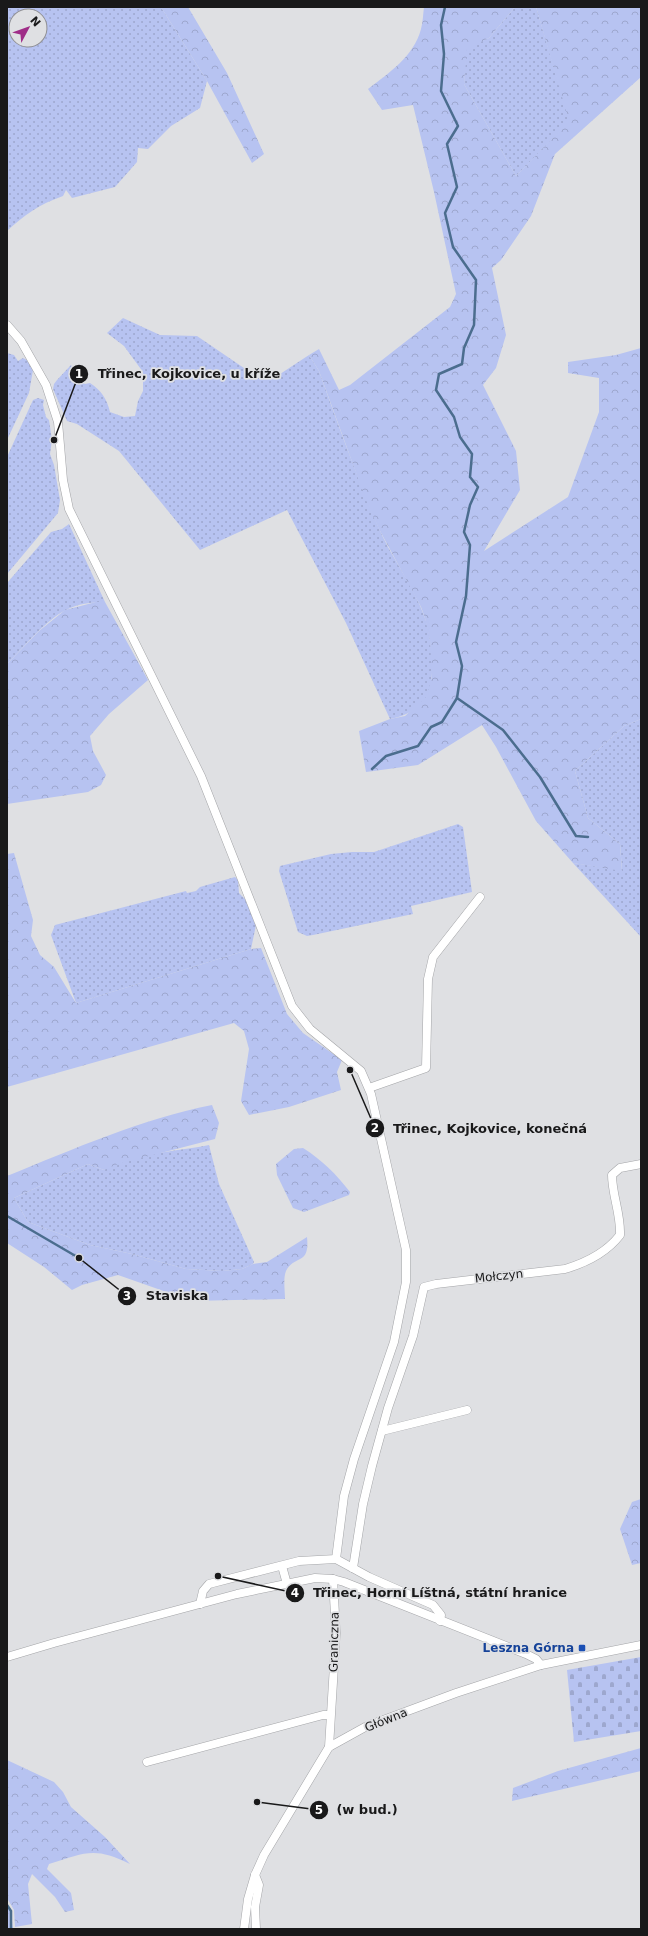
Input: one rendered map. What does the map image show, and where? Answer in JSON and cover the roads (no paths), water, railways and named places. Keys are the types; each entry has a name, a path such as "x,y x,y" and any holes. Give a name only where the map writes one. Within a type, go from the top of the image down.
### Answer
{"street":[{"path":"7,325 21,341 46,385 58,422 63,480 69,509 201,776 292,1006 310,1029 361,1071 369,1088 399,1213 406,1250 406,1282 394,1342 354,1459 344,1496 336,1559"},
{"path":"369,1088 426,1068 428,979 433,957 480,897"},
{"name":"Mołczyn","path":"353,1568 363,1504 382,1431 413,1336 424,1287 436,1284 565,1269 584,1261 609,1247 620,1235 619,1215 612,1184 612,1174 620,1168 641,1164"},
{"path":"382,1431 467,1410"},
{"path":"200,1604 203,1591 209,1584 299,1561 336,1559 369,1577 433,1605 441,1615 440,1620"},
{"path":"282,1566 287,1584"},
{"path":"7,1657 200,1604 316,1578 333,1579 440,1620 526,1654 536,1659 541,1665"},
{"name":"Graniczna","path":"329,1746 336,1633 333,1579"},
{"name":"Główna","path":"329,1746 367,1726 456,1693 541,1665 641,1646"},
{"path":"147,1762 323,1715 330,1715"},
{"path":"244,1929 248,1899 255,1875 264,1855 329,1746"},
{"path":"255,1875 260,1885 255,1907 256,1929"}],"waterway":[{"path":"445,7 441,25 444,54 441,91 458,126 447,144 457,187 445,213 453,247 476,280 474,325 464,348 462,364 439,374 436,390 454,417 460,437 472,454 470,477 478,487 470,505 464,532 470,545 466,596 456,642 462,666 457,698 503,730 540,777 576,836 588,837"},
{"path":"372,769 386,756 418,746 431,727 442,722 457,698"},
{"path":"7,1216 79,1258"},
{"path":"7,1905 11,1911 11,1929"}],"place":[{"name":"Třinec, Kojkovice, u kříže","path":"54,440"},
{"name":"Třinec, Kojkovice, konečná","path":"350,1070"},
{"name":"Staviska","path":"79,1258"},
{"name":"Třinec, Horní Líštná, státní hranice","path":"218,1576"},
{"name":"Leszna Górna","path":"582,1648"},
{"name":"(w bud.)","path":"257,1802"}]}
